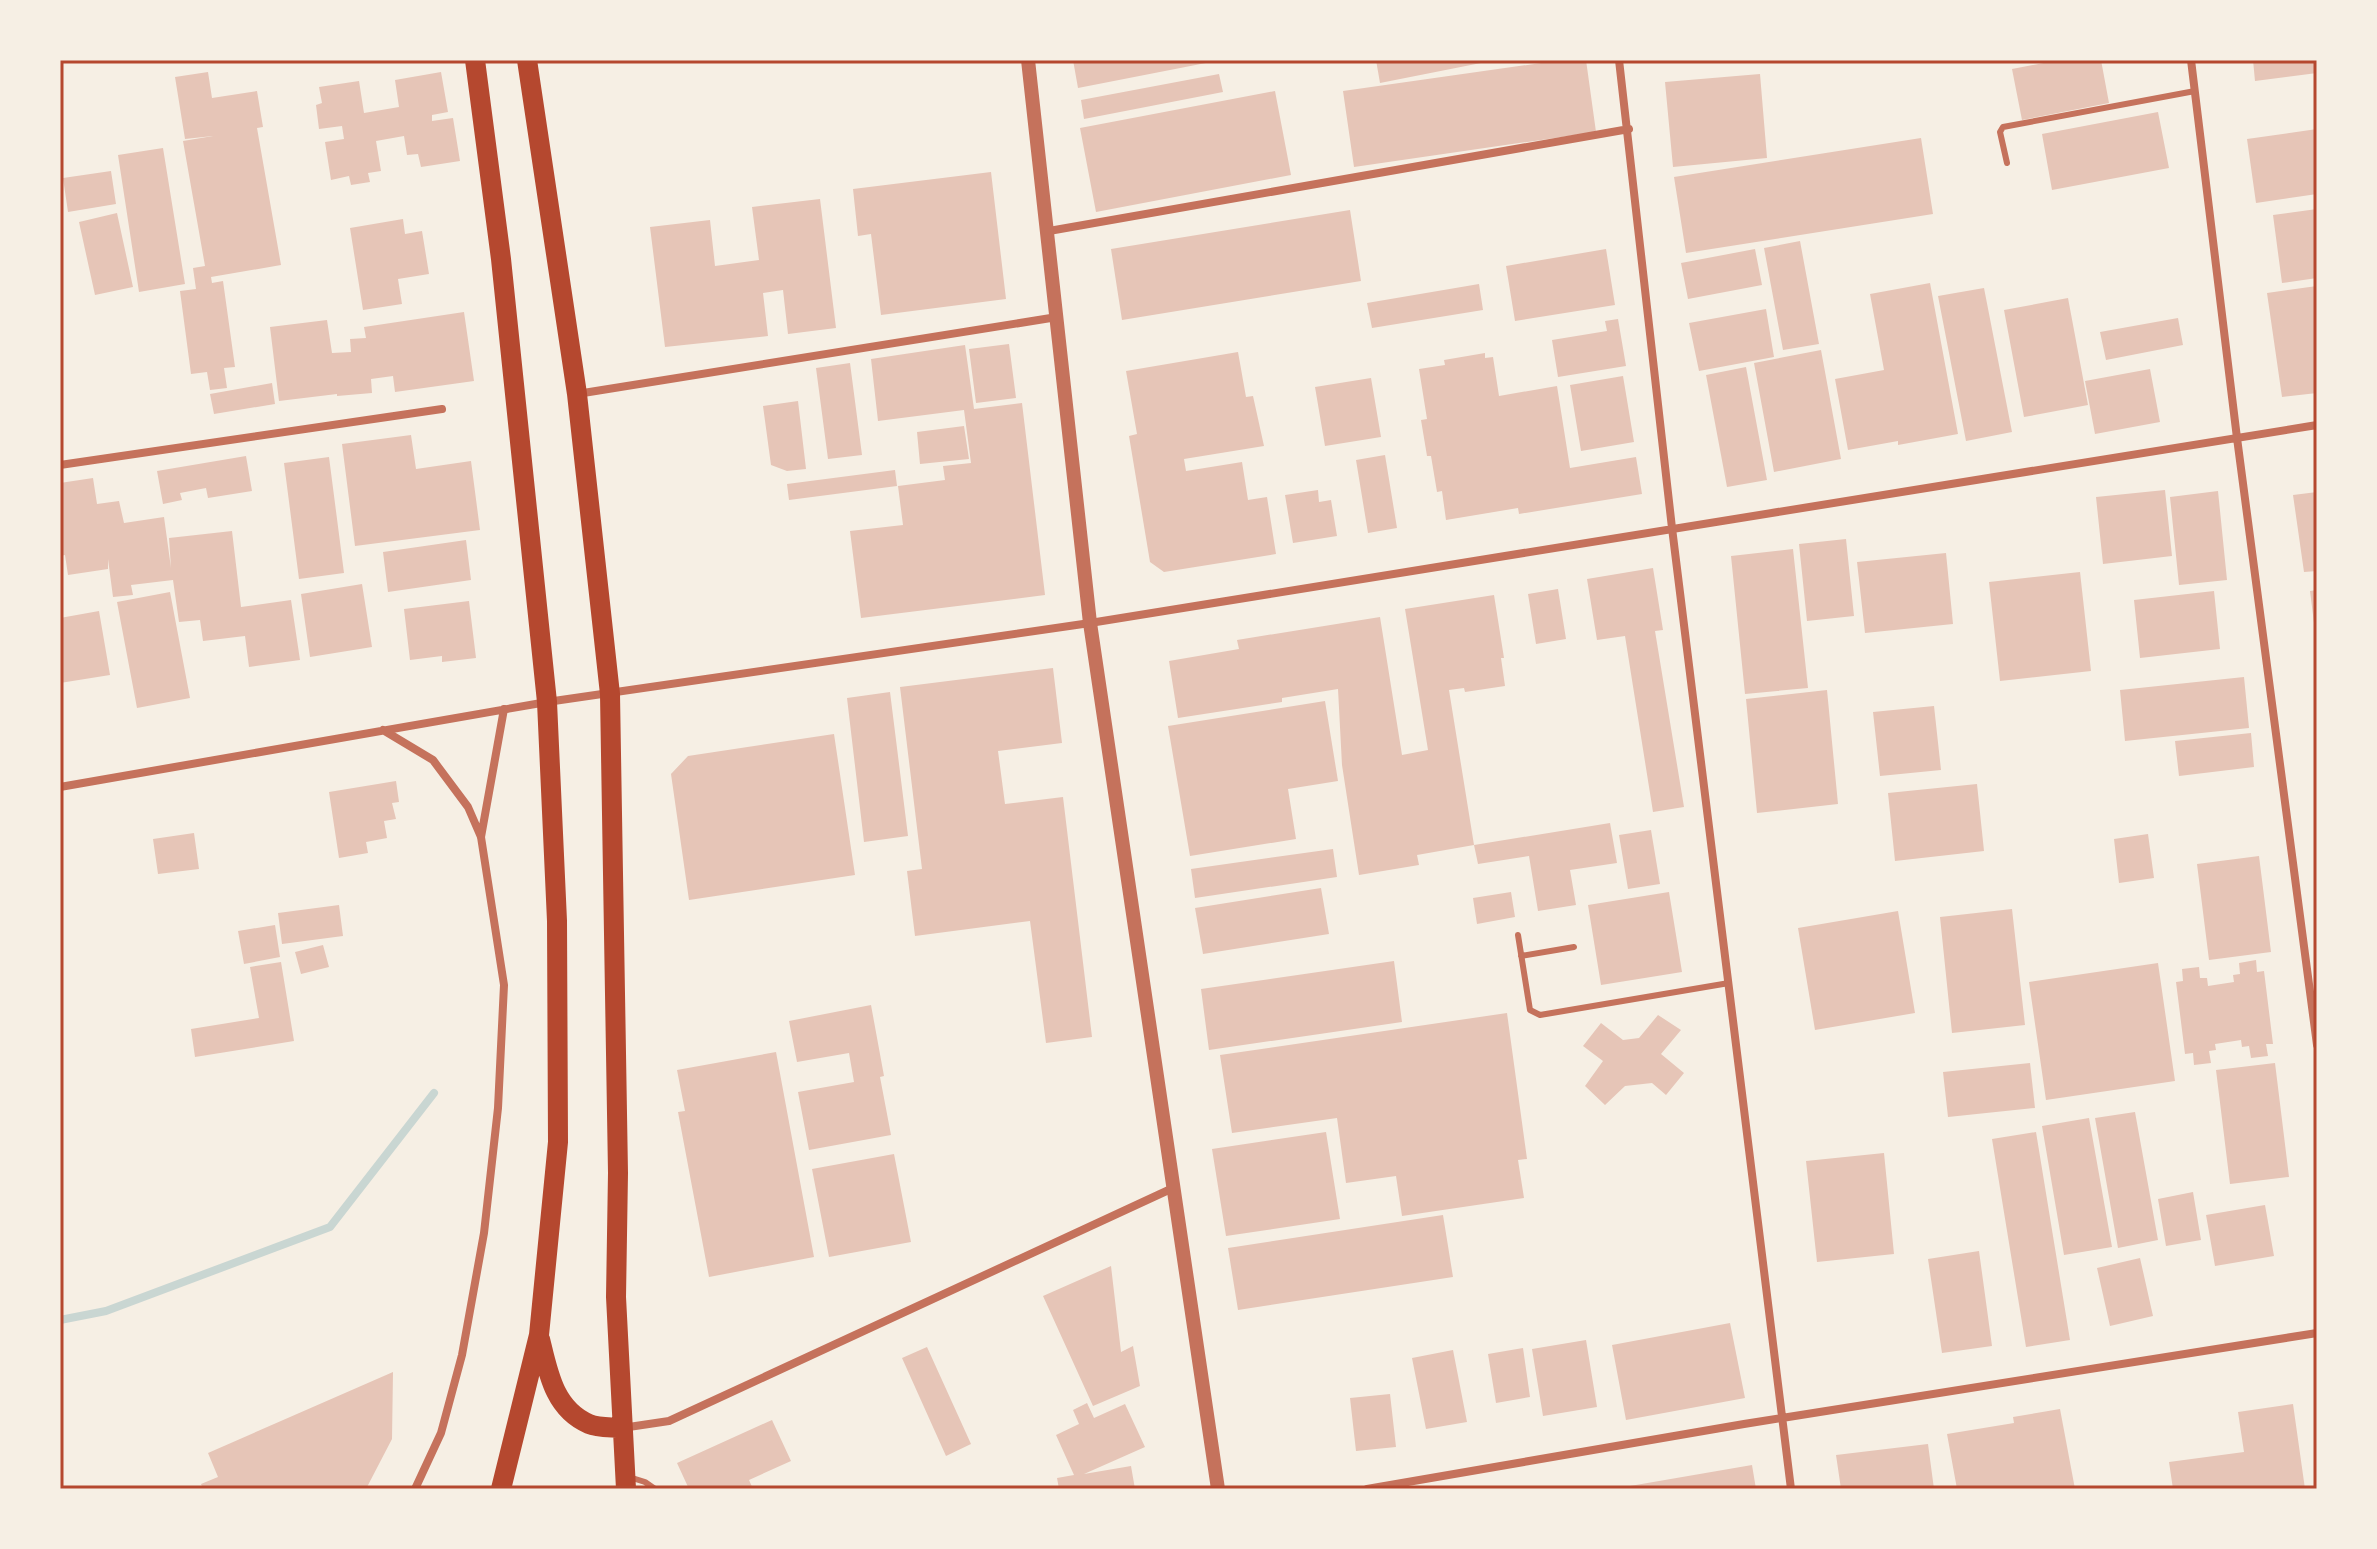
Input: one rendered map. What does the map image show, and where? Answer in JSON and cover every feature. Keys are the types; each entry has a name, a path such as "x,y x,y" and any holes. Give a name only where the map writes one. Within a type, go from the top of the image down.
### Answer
{"main road":[{"path":"475,60 501,259 547,702 557,921 558,1142 539,1335 501,1489"},
{"path":"527,60 577,394 610,694 618,1173 616,1297 625,1482"},
{"path":"539,1335 551,1384 568,1411 591,1425 621,1428"}],"street":[{"path":"1028,60 1090,623 1218,1489"},
{"path":"1619,60 1672,528 1791,1489"},
{"path":"2191,60 2317,1045"},
{"path":"1049,231 1629,129"},
{"path":"577,394 1057,317"},
{"path":"60,465 442,409"},
{"path":"60,787 547,702 1090,623 2317,425"},
{"path":"481,837 504,709"},
{"path":"382,729 433,760 468,807 481,837 504,985 498,1108 484,1233 462,1355 441,1433 415,1489"},
{"path":"621,1428 669,1421 1173,1188"},
{"path":"1367,1489 1782,1418 2317,1333"}],"lane":[{"path":"2007,163 2000,132 2003,127 2195,91"},
{"path":"1518,935 1530,1010 1540,1015 1729,983"},
{"path":"1521,956 1574,947"},
{"path":"625,1482 645,1482 655,1489"}],"building":[{"path":"1073,60 1216,60 1216,61 1078,88"},
{"path":"1376,60 1491,60 1491,61 1380,83"},
{"path":"1562,60 1586,60 1596,132 1354,167 1343,91"},
{"path":"2059,60 2101,60 2109,103 2022,120 2012,69"},
{"path":"2253,60 2317,60 2317,73 2255,81"},
{"path":"208,72 212,98 257,91 263,127 257,128 281,265 211,277 212,283 223,281 235,367 224,368 227,388 210,390 207,372 191,374 180,291 196,289 193,268 205,266 183,141 213,136 185,139 175,77"},
{"path":"441,72 448,112 432,115 432,121 453,118 460,161 421,167 418,154 407,155 404,136 376,141 381,171 368,173 370,182 351,185 349,176 331,180 325,142 344,139 342,126 319,129 316,105 322,103 319,87 359,81 364,113 399,107 395,80"},
{"path":"1219,74 1223,92 1084,119 1081,100"},
{"path":"1760,74 1767,158 1673,167 1665,82"},
{"path":"1275,91 1291,175 1096,212 1080,128"},
{"path":"2158,112 2169,168 2052,190 2042,134"},
{"path":"2317,129 2317,194 2256,203 2247,139"},
{"path":"1921,138 1933,214 1686,253 1674,177"},
{"path":"163,148 185,284 139,292 118,155"},
{"path":"111,171 116,204 68,212 63,178"},
{"path":"991,172 1006,299 881,315 871,234 858,236 853,189"},
{"path":"820,199 836,328 788,334 783,290 763,293 768,336 665,347 650,227 710,220 715,266 759,260 752,207"},
{"path":"2317,209 2317,278 2282,283 2273,215"},
{"path":"1350,210 1361,281 1122,320 1111,249"},
{"path":"117,213 133,287 95,295 79,222"},
{"path":"403,219 405,234 422,231 429,274 398,279 402,304 363,310 350,228"},
{"path":"1800,241 1819,344 1783,350 1764,248"},
{"path":"1606,249 1615,305 1515,321 1506,266"},
{"path":"1755,249 1762,285 1688,299 1681,263"},
{"path":"1930,283 1958,434 1848,450 1835,379 1884,370 1870,294"},
{"path":"1479,284 1483,310 1372,328 1367,303"},
{"path":"2317,286 2317,393 2282,397 2267,293"},
{"path":"1984,288 2012,432 1966,441 1938,296"},
{"path":"2068,298 2088,405 2024,417 2004,310"},
{"path":"1766,309 1774,357 1699,371 1689,323"},
{"path":"464,312 474,381 395,392 393,376 371,379 372,393 279,401 270,327 327,320 332,353 351,352 350,339 366,338 364,327"},
{"path":"2178,318 2183,345 2106,360 2100,332"},
{"path":"1618,319 1626,366 1558,377 1552,340 1607,331 1605,321"},
{"path":"1009,344 1016,398 976,403 969,349"},
{"path":"965,345 974,409 1022,403 1045,595 861,618 850,531 903,525 898,486 945,480 943,466 971,463 964,410 878,421 871,359"},
{"path":"1821,350 1841,459 1774,472 1754,363"},
{"path":"1238,352 1246,397 1253,396 1264,446 1184,459 1186,471 1242,462 1248,500 1267,497 1276,554 1164,572 1150,562 1129,436 1137,434 1126,371"},
{"path":"1485,353 1485,358 1493,357 1499,396 1557,386 1570,468 1636,457 1642,494 1519,514 1518,508 1446,520 1442,491 1437,492 1431,456 1427,456 1421,420 1427,419 1419,369 1445,365 1444,360"},
{"path":"850,363 862,455 828,459 816,368"},
{"path":"1746,367 1767,480 1727,487 1706,375"},
{"path":"2150,369 2160,422 2095,434 2085,381"},
{"path":"1623,376 1634,442 1581,451 1570,385"},
{"path":"1371,378 1381,437 1325,446 1315,387"},
{"path":"272,383 275,404 214,414 210,394"},
{"path":"798,401 806,469 787,471 771,465 763,406"},
{"path":"964,426 969,459 920,464 917,432"},
{"path":"411,435 416,469 471,461 480,530 355,546 342,444"},
{"path":"1385,455 1397,528 1368,533 1356,460"},
{"path":"246,456 252,491 208,498 206,488 180,493 182,500 163,504 157,471"},
{"path":"329,457 344,573 299,579 284,463"},
{"path":"895,470 897,486 789,500 787,484"},
{"path":"93,478 97,504 119,501 124,523 164,517 171,568 169,538 232,531 241,607 291,600 300,660 249,667 245,636 203,641 200,620 179,622 173,580 131,585 133,595 113,597 108,559 108,569 68,575 65,555 60,556 60,483"},
{"path":"1318,490 1319,502 1331,500 1337,536 1293,543 1285,495"},
{"path":"2165,490 2172,556 2103,564 2096,497"},
{"path":"2218,491 2227,580 2179,585 2170,497"},
{"path":"2317,492 2317,571 2304,572 2293,495"},
{"path":"1846,539 1854,616 1807,621 1799,544"},
{"path":"466,540 471,580 388,592 383,552"},
{"path":"1793,549 1808,688 1745,694 1731,556"},
{"path":"1946,553 1953,624 1865,633 1857,562"},
{"path":"1653,568 1663,630 1655,631 1684,807 1653,812 1625,636 1597,640 1587,579"},
{"path":"2080,572 2091,671 2000,681 1989,582"},
{"path":"362,584 372,647 310,657 301,594"},
{"path":"1558,589 1566,639 1536,644 1528,594"},
{"path":"2317,590 2317,631 2315,631 2310,591"},
{"path":"2214,591 2220,649 2140,658 2134,600"},
{"path":"170,592 190,698 137,708 117,602"},
{"path":"1494,595 1505,686 1465,692 1464,688 1449,690 1474,845 1417,855 1419,865 1359,875 1342,765 1338,689 1282,698 1282,702 1178,718 1169,661 1239,649 1237,640 1380,617 1402,755 1428,750 1405,609"},
{"path":"469,601 476,658 442,662 442,656 410,660 404,609"},
{"path":"99,611 110,675 60,683 60,618"},
{"path":"1053,668 1062,743 998,751 1005,804 1063,797 1092,1037 1046,1043 1030,921 915,936 907,871 922,869 900,687"},
{"path":"2244,677 2249,728 2125,741 2120,690"},
{"path":"1827,690 1838,804 1757,813 1746,699"},
{"path":"890,692 908,836 864,842 847,698"},
{"path":"1325,701 1338,781 1288,789 1296,839 1190,856 1168,726"},
{"path":"1934,706 1941,770 1880,776 1873,712"},
{"path":"2251,733 2254,767 2179,776 2175,741"},
{"path":"834,734 855,875 689,900 671,774 688,756"},
{"path":"396,781 399,802 392,803 396,819 384,821 387,838 366,842 368,853 339,858 329,792"},
{"path":"1977,784 1984,851 1895,861 1888,793"},
{"path":"1610,823 1617,863 1570,870 1576,905 1538,911 1529,856 1478,864 1474,845"},
{"path":"1651,830 1660,884 1628,889 1619,835"},
{"path":"194,833 199,869 158,874 153,839"},
{"path":"2148,834 2154,878 2119,883 2114,839"},
{"path":"1333,849 1337,877 1195,898 1191,869"},
{"path":"2259,856 2271,952 2209,960 2197,864"},
{"path":"1321,888 1329,934 1203,954 1195,908"},
{"path":"1511,892 1515,917 1477,924 1473,898"},
{"path":"1669,892 1682,972 1601,985 1588,905"},
{"path":"339,905 343,936 282,944 278,913"},
{"path":"2012,909 2025,1025 1952,1033 1940,917"},
{"path":"1898,911 1915,1013 1815,1030 1798,928"},
{"path":"275,925 280,957 244,964 238,931"},
{"path":"323,945 329,967 301,974 295,952"},
{"path":"2256,960 2257,972 2264,971 2273,1044 2266,1044 2268,1056 2251,1058 2249,1046 2242,1047 2241,1040 2215,1044 2216,1050 2209,1051 2211,1063 2194,1065 2193,1053 2185,1054 2176,982 2183,981 2182,969 2199,967 2200,978 2207,978 2208,986 2234,982 2233,975 2240,974 2239,963"},
{"path":"1394,961 1402,1022 1209,1050 1201,989"},
{"path":"281,962 294,1041 195,1057 191,1029 259,1018 250,967"},
{"path":"2158,963 2175,1081 2046,1100 2029,982"},
{"path":"871,1005 891,1135 809,1150 798,1092 854,1082 849,1053 797,1062 789,1021"},
{"path":"1507,1013 1527,1159 1518,1160 1524,1198 1402,1216 1396,1176 1346,1183 1337,1118 1232,1133 1220,1055"},
{"path":"1658,1015 1681,1030 1661,1054 1684,1073 1666,1095 1652,1083 1625,1086 1605,1105 1585,1086 1603,1061 1583,1046 1601,1023 1623,1040 1639,1038"},
{"path":"776,1052 814,1257 709,1277 678,1112 685,1111 677,1070"},
{"path":"2030,1063 2035,1108 1948,1117 1943,1072"},
{"path":"2275,1063 2289,1177 2230,1184 2216,1070"},
{"path":"2135,1112 2158,1240 2118,1248 2095,1118"},
{"path":"2089,1118 2112,1247 2064,1255 2042,1126"},
{"path":"1326,1132 1340,1219 1226,1236 1212,1149"},
{"path":"2036,1132 2070,1340 2026,1347 1992,1139"},
{"path":"1884,1153 1894,1254 1817,1262 1806,1161"},
{"path":"894,1154 911,1242 829,1257 812,1169"},
{"path":"2193,1192 2201,1240 2166,1246 2158,1199"},
{"path":"2265,1205 2274,1256 2215,1266 2206,1215"},
{"path":"1443,1215 1453,1277 1238,1310 1228,1248"},
{"path":"1979,1251 1992,1346 1942,1353 1928,1259"},
{"path":"2140,1258 2153,1316 2110,1326 2097,1268"},
{"path":"1111,1266 1121,1352 1133,1346 1140,1386 1093,1406 1043,1296"},
{"path":"1730,1323 1745,1398 1626,1420 1612,1345"},
{"path":"1586,1340 1597,1407 1543,1416 1532,1349"},
{"path":"927,1347 971,1444 946,1456 902,1358"},
{"path":"1523,1348 1530,1397 1496,1403 1488,1354"},
{"path":"1453,1350 1467,1422 1426,1429 1412,1358"},
{"path":"393,1372 392,1439 366,1489 203,1489 201,1484 218,1477 208,1453"},
{"path":"1390,1394 1396,1447 1356,1451 1350,1398"},
{"path":"1087,1403 1094,1418 1125,1404 1145,1447 1084,1474 1131,1466 1135,1489 1059,1489 1057,1478 1074,1475 1056,1435 1079,1424 1073,1410"},
{"path":"2293,1404 2305,1489 2173,1489 2169,1462 2244,1452 2238,1412"},
{"path":"2060,1409 2075,1489 1957,1489 1947,1434 2014,1423 2013,1417"},
{"path":"772,1420 791,1461 749,1480 753,1489 689,1489 677,1463"},
{"path":"1928,1444 1934,1489 1841,1489 1836,1455"},
{"path":"1752,1465 1756,1489 1631,1489 1630,1486"}],"waterway":[{"path":"60,1320 106,1311 330,1227 434,1093"}]}
